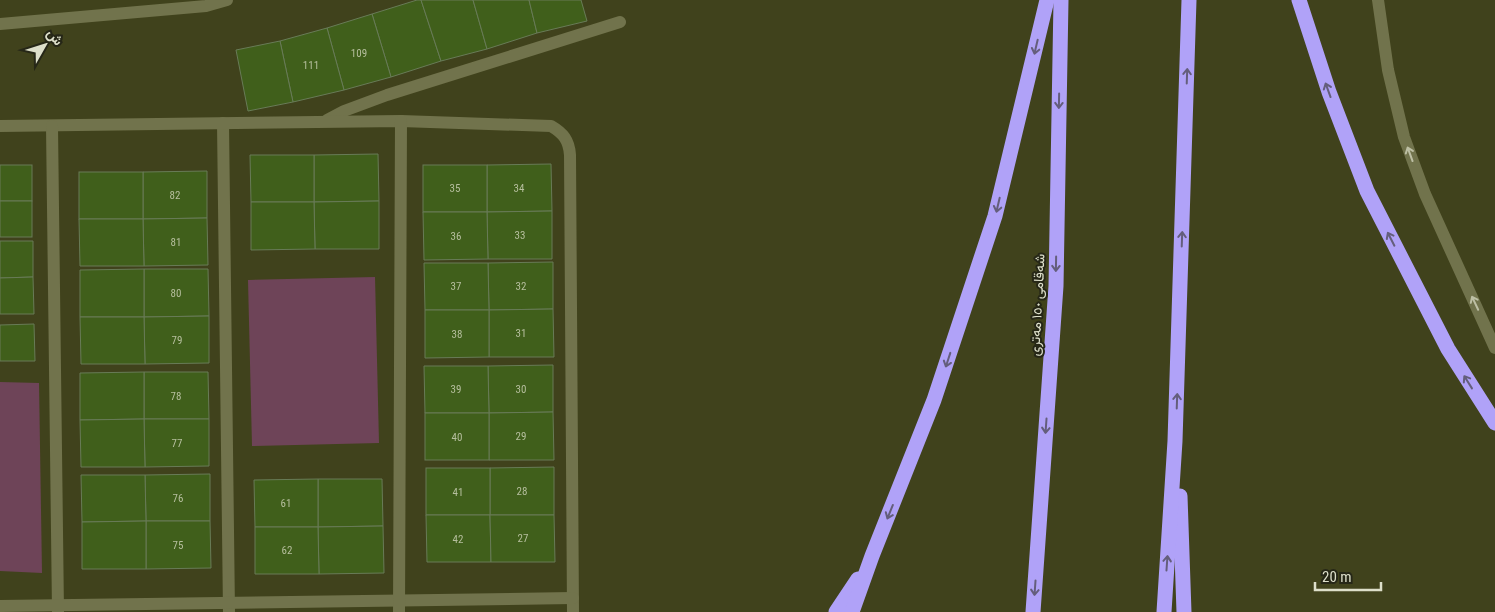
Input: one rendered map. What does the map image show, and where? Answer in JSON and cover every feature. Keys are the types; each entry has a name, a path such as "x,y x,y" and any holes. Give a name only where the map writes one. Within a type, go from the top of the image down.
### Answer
{"highway":[{"path":"852,612 872,556 934,400 995,216 1047,0"},
{"name":"شەقامی ١٥٠ مەتری","path":"1033,612 1056,286 1062,0"},
{"path":"1164,612 1175,441 1189,0"},
{"path":"1299,0 1329,92 1367,191 1448,349 1495,423"},
{"path":"1175,441 1181,518 1184,612"},
{"path":"836,612 872,556"}],"street":[{"path":"0,24 227,0"},
{"path":"1378,0 1388,70 1404,137 1425,194 1495,348"},
{"path":"303,122 324,122 387,95 620,22"},
{"path":"399,606 401,121"},
{"path":"0,126 401,121 551,126 559,131 565,137 569,146 573,612"},
{"path":"223,123 229,608"},
{"path":"52,126 58,609"},
{"path":"0,606 58,609 399,606 573,598"}],"shaded area":[{"path":"375,277 379,443 252,446 248,280"},
{"path":"0,382 39,383 42,573 0,571"}],"building":[{"path":"421,0 441,61 391,77 372,14"},
{"path":"421,0 473,0 487,49 441,61"},
{"path":"473,0 529,0 537,33 487,49"},
{"path":"529,0 581,0 587,21 537,33"},
{"path":"372,14 391,77 344,90 327,28"},
{"path":"327,28 344,90 293,102 280,41"},
{"path":"280,41 293,102 248,111 236,50"},
{"path":"378,154 379,201 314,202 314,155"},
{"path":"250,155 314,155 314,202 251,202"},
{"path":"551,164 552,211 487,212 487,165"},
{"path":"0,165 32,165 32,201 0,201"},
{"path":"423,165 487,165 487,212 423,212"},
{"path":"207,171 207,218 143,219 143,172"},
{"path":"79,172 143,172 143,219 79,219"},
{"path":"0,201 32,201 32,237 0,237"},
{"path":"379,201 379,249 315,249 314,202"},
{"path":"251,202 314,202 315,249 251,250"},
{"path":"552,211 552,259 488,259 487,212"},
{"path":"423,212 487,212 488,259 424,260"},
{"path":"207,218 208,265 144,266 143,219"},
{"path":"79,219 143,219 144,266 80,266"},
{"path":"0,241 33,241 33,277 0,278"},
{"path":"553,262 553,309 489,310 488,263"},
{"path":"424,263 488,263 489,310 425,310"},
{"path":"144,269 208,269 209,316 144,317"},
{"path":"144,269 144,317 80,317 80,270"},
{"path":"33,277 34,314 0,314 0,278"},
{"path":"553,309 554,357 489,357 489,310"},
{"path":"425,310 489,310 489,357 425,358"},
{"path":"209,316 209,363 145,364 144,317"},
{"path":"80,317 144,317 145,364 81,364"},
{"path":"34,324 35,361 0,361 0,325"},
{"path":"553,365 553,412 489,413 488,366"},
{"path":"424,366 488,366 489,413 425,413"},
{"path":"144,372 208,372 209,419 144,419"},
{"path":"144,372 144,419 80,420 80,373"},
{"path":"553,412 554,460 489,460 489,413"},
{"path":"425,413 489,413 489,460 425,460"},
{"path":"144,419 209,419 209,466 145,467"},
{"path":"144,419 145,467 81,467 80,420"},
{"path":"554,467 554,515 490,515 490,468"},
{"path":"426,468 490,468 490,515 426,515"},
{"path":"210,474 210,521 146,521 145,475"},
{"path":"81,475 145,475 146,521 82,522"},
{"path":"318,479 382,479 383,526 318,527"},
{"path":"318,479 318,527 255,527 254,480"},
{"path":"426,515 490,515 491,562 427,562"},
{"path":"490,515 554,515 555,562 491,562"},
{"path":"146,521 210,521 211,568 146,569"},
{"path":"146,521 146,569 82,569 82,522"},
{"path":"383,526 384,573 319,574 318,527"},
{"path":"255,527 318,527 319,574 255,574"}]}
